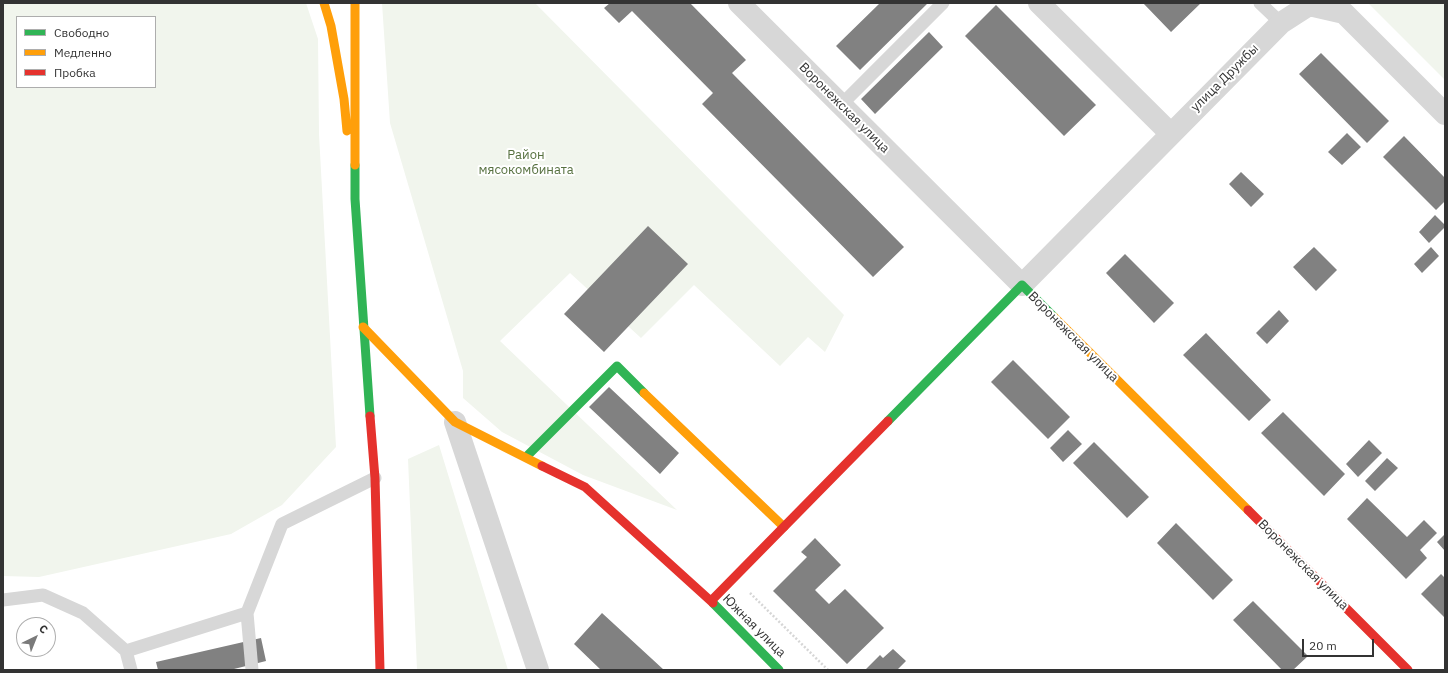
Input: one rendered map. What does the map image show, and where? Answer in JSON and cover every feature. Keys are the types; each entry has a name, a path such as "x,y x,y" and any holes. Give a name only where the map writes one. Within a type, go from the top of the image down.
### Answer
{"main road":[{"path":"324,3 331,26 344,99 355,199 375,478 380,670"},
{"path":"355,3 355,199"},
{"path":"711,601 1022,285"},
{"name":"Воронежская улица","path":"1022,285 1408,670"},
{"name":"Южная улица","path":"363,327 456,422 585,487 711,601 779,670"},
{"path":"526,457 617,366 784,527"}],"street":[{"name":"Воронежская улица","path":"739,3 1022,285"},
{"path":"1038,3 1171,134"},
{"name":"улица Дружбы","path":"1022,285 1281,22 1309,5 1344,13 1445,114"},
{"path":"456,422 538,670"}],"lane":[{"path":"841,105 943,3"},
{"path":"1260,3 1281,22"},
{"path":"252,670 247,614 282,524 375,478"},
{"path":"3,600 44,595 83,613 126,651 131,670"},
{"path":"126,651 247,614"}],"path":[{"path":"734,577 828,670"}],"green space":[{"path":"3,3 306,3 318,39 319,134 336,447 282,505 231,534 39,577 3,576"},
{"name":"Район мясокомбината","path":"382,3 535,3 844,315 825,352 808,337 780,366 694,285 641,338 570,273 500,341 677,510 583,475 502,432 463,398 463,371 390,123"},
{"path":"1368,3 1445,3 1445,80"},
{"path":"439,445 508,670 417,670 408,459"}],"building":[{"path":"610,3 690,3 746,60 732,73 904,247 873,277 702,104 713,93 632,11 619,23 604,8"},
{"path":"880,3 928,3 860,70 836,46"},
{"path":"1143,3 1201,3 1171,32"},
{"path":"996,5 1096,105 1064,136 965,36"},
{"path":"929,32 943,47 875,114 861,99"},
{"path":"1321,53 1389,121 1367,143 1299,74"},
{"path":"1347,133 1361,147 1342,165 1328,152"},
{"path":"1404,136 1445,178 1445,201 1436,210 1383,157"},
{"path":"1241,172 1264,194 1251,207 1229,184"},
{"path":"1435,215 1445,225 1445,227 1429,243 1419,232"},
{"path":"648,226 688,264 604,352 564,314"},
{"path":"1314,247 1337,270 1316,291 1293,267"},
{"path":"1431,247 1439,256 1422,273 1414,264"},
{"path":"1125,254 1174,303 1154,323 1106,273"},
{"path":"1279,310 1289,321 1267,344 1256,333"},
{"path":"1206,333 1271,400 1249,421 1183,355"},
{"path":"1013,360 1070,417 1048,439 991,382"},
{"path":"609,387 679,453 660,474 589,407"},
{"path":"1283,412 1345,474 1324,496 1261,433"},
{"path":"1068,430 1082,444 1063,462 1050,448"},
{"path":"1369,440 1382,453 1358,477 1346,464"},
{"path":"1094,442 1149,497 1127,518 1073,463"},
{"path":"1387,458 1398,468 1375,491 1365,481"},
{"path":"1367,498 1407,537 1424,520 1437,533 1420,550 1427,558 1406,579 1347,519"},
{"path":"1176,523 1233,580 1213,600 1157,543"},
{"path":"1445,534 1445,551 1437,542"},
{"path":"815,538 841,565 815,590 829,604 845,589 884,628 847,664 773,591 807,557 801,552"},
{"path":"1441,574 1445,578 1445,618 1421,594"},
{"path":"1253,601 1308,656 1293,670 1282,670 1233,620"},
{"path":"602,613 664,670 601,670 574,644"},
{"path":"261,638 266,661 230,670 158,670 156,662"},
{"path":"893,649 906,661 897,670 865,670 880,655 883,658"}],"traffic: fast":[{"path":"355,165 355,199 370,416"},
{"path":"888,421 1022,285 1054,317"},
{"path":"526,457 617,366 644,393"},
{"path":"713,603 779,670"}],"traffic: slow":[{"path":"324,3 331,26 344,99 347,131"},
{"path":"355,3 355,165"},
{"path":"1054,317 1248,510"},
{"path":"363,327 455,422 542,466"},
{"path":"644,393 784,527"}],"traffic: jam":[{"path":"370,416 375,478 380,670"},
{"path":"711,601 888,421"},
{"path":"542,466 585,487 713,603"},
{"path":"1248,510 1408,670"}]}
